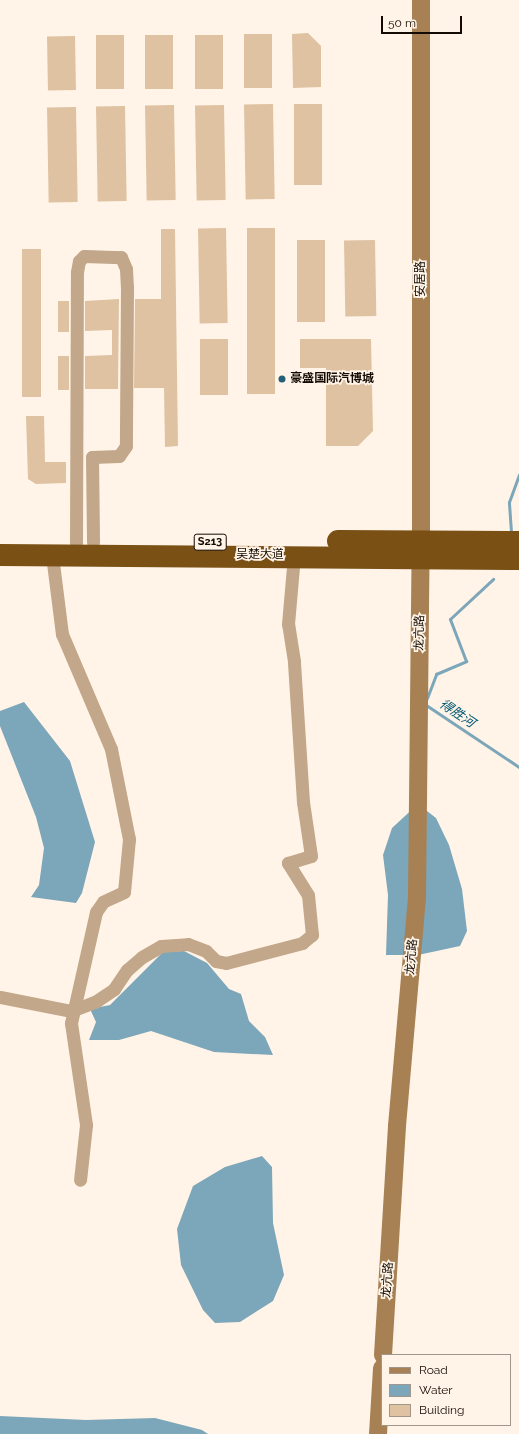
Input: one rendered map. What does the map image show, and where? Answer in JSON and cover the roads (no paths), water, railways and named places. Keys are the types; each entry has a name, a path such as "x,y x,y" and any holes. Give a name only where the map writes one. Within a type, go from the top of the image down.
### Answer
{"highway":[{"name":"吴楚大道","path":"0,542 465,550 519,559"},
{"name":"吴楚大道","path":"465,550 519,542"},
{"name":"吴楚大道","path":"0,555 294,555 420,549"}],"street":[{"name":"安居路","path":"420,549 421,0"},
{"path":"84,256 121,258 126,269 127,287 126,446 119,456 92,457 84,543 77,272 79,261 84,256"},
{"name":"龙亢路","path":"383,1354 397,1126 417,896 420,549"},
{"path":"52,555 62,634 112,749 129,839 124,892 103,902 96,912 74,1009 72,1031 86,1125 80,1180"},
{"path":"0,997 74,1009 95,1002 114,989 127,970 161,946 188,944 206,951 216,961 226,963 302,943 312,935 308,895 288,863 311,856 303,802 294,661 288,624 294,555"},
{"path":"378,1434 381,1384"}],"water":[{"path":"24,702 70,761 95,842 82,893 76,903 31,897 39,885 44,848 36,817 0,726 0,711"},
{"path":"418,804 436,818 449,845 462,889 467,931 460,946 418,955 386,955 388,895 383,855 392,828"},
{"path":"184,951 207,963 229,989 241,994 249,1021 265,1037 273,1055 214,1052 151,1031 119,1040 89,1040 96,1022 90,1009 110,1005 163,952"},
{"path":"262,1156 272,1167 273,1223 284,1275 273,1301 240,1322 215,1323 203,1310 181,1265 177,1229 193,1186 225,1167"},
{"path":"0,1416 86,1420 155,1418 202,1430 208,1434 0,1434"}],"waterway":[{"name":"得胜河","path":"511,532 509,502 519,475"},
{"name":"得胜河","path":"427,698 436,674 466,661 450,619 493,579"},
{"name":"得胜河","path":"426,705 519,767"}],"place":[{"name":"豪盛国际汽博城","path":"282,379"}]}
